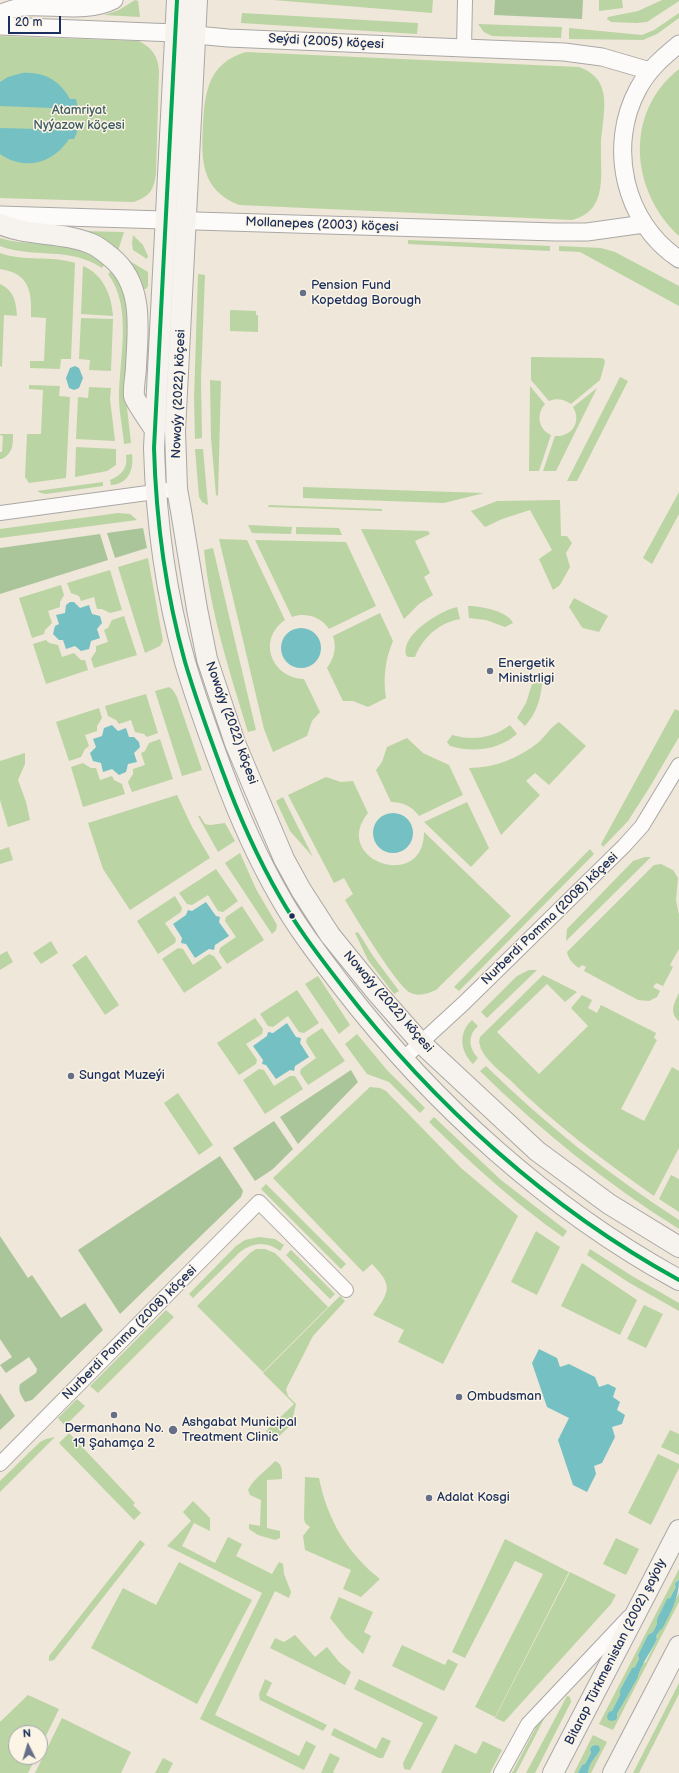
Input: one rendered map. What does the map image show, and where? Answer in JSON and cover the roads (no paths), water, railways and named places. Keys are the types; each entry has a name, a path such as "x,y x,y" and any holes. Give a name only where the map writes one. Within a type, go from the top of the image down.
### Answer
{"main road":[{"name":"Nowaýy (2022) köçesi","path":"177,0 154,448 155,492 174,612 185,661 215,752 237,811 281,899 310,945 358,1007 403,1059 442,1100 516,1168 586,1223 679,1280"},
{"name":"Nowaýy (2022) köçesi","path":"197,0 187,221 175,431 178,489 186,547 207,659 236,743 282,852 302,890 330,935 377,993 421,1043 537,1150 609,1204 679,1247"},
{"path":"0,224 13,230 62,235 92,244 120,266 127,276 134,292 137,305 138,332 134,397 155,430"},
{"name":"Bitarap Türkmenistan (2002) şaýoly","path":"554,1773 679,1530"},
{"path":"613,1773 679,1646"}],"street":[{"path":"0,13 23,7 81,8 98,6 114,0"},
{"path":"464,48 465,0"},
{"name":"Seýdi (2005) köçesi","path":"0,26 196,34 228,38 585,54 650,71"},
{"path":"679,44 663,56 638,88 624,126 622,147 623,167 627,187 634,206 644,224 657,240 679,259"},
{"name":"Mollanepes (2003) köçesi","path":"0,215 555,232 588,232 644,224"},
{"path":"0,513 178,489"},
{"name":"Nurberdi Pomma (2008) köçesi","path":"403,1059 481,987 624,846 642,826 679,765"},
{"name":"Nurberdi Pomma (2008) köçesi","path":"0,1464 259,1202 346,1290"},
{"path":"501,1773 520,1735 538,1712 640,1605"}],"water":[{"path":"22,73 44,75 50,78 66,92 70,99 76,99 78,109 0,106 0,82 8,77"},
{"path":"0,128 78,130 74,139 69,139 55,154 38,162 28,163 9,159 0,154"},
{"path":"75,366 79,368 83,378 79,388 74,390 69,388 66,378 70,368"},
{"path":"70,602 74,602 80,608 89,605 92,614 100,616 102,623 97,629 100,638 91,641 89,649 81,651 75,646 66,649 63,640 59,640 53,634 55,626 59,624 56,615 65,613 66,605"},
{"path":"305,628 312,631 318,637 321,648 320,656 312,665 305,668 297,668 290,665 282,656 281,644 284,637 293,629"},
{"path":"112,725 118,731 126,728 129,737 134,737 139,742 140,747 134,753 137,762 128,764 126,772 119,775 112,769 103,772 101,763 93,761 90,753 96,747 93,739 102,736 104,728"},
{"path":"397,813 404,816 410,822 413,833 412,841 404,850 397,853 389,853 382,850 374,841 373,829 376,822 385,814"},
{"path":"206,902 216,916 220,917 219,922 229,936 215,945 214,950 209,949 195,958 186,944 181,943 182,938 173,924 186,915 188,910 192,911"},
{"path":"287,1023 296,1037 301,1038 300,1043 309,1057 295,1066 294,1071 290,1070 276,1079 266,1065 262,1064 263,1060 253,1046 267,1036 268,1032 273,1033"},
{"path":"539,1349 557,1358 560,1367 569,1364 595,1377 599,1387 608,1384 616,1388 613,1397 620,1402 617,1410 625,1415 622,1424 612,1427 615,1437 602,1463 594,1466 596,1474 587,1492 573,1485 558,1440 569,1418 547,1407 532,1363"},
{"path":"679,1579 678,1592 674,1605 662,1629 656,1636 657,1639 640,1669 638,1677 617,1714 616,1720 608,1720 607,1716 609,1712 612,1711 620,1695 620,1690 632,1668 635,1667 639,1659 638,1655 648,1635 653,1632 657,1624 657,1619 667,1599 670,1598 676,1587 675,1584"},
{"path":"595,1745 599,1746 600,1750 591,1762 588,1773 578,1773 591,1753 590,1749"}],"place":[{"name":"Pension Fund Kopetdag Borough","path":"303,293"},
{"name":"Energetik Ministrligi","path":"490,671"},
{"name":"Sungat Muzeýi","path":"71,1076"},
{"name":"Ombudsman","path":"459,1397"},
{"name":"Dermanhana No. 19 Şahamça 2","path":"114,1415"},
{"name":"Ashgabat Municipal Treatment Clinic","path":"173,1430"},
{"name":"Adalat Kosgi","path":"429,1498"}],"park label":[{"name":"Atamriyat Nyýazow köçesi","path":"79,118"}]}
